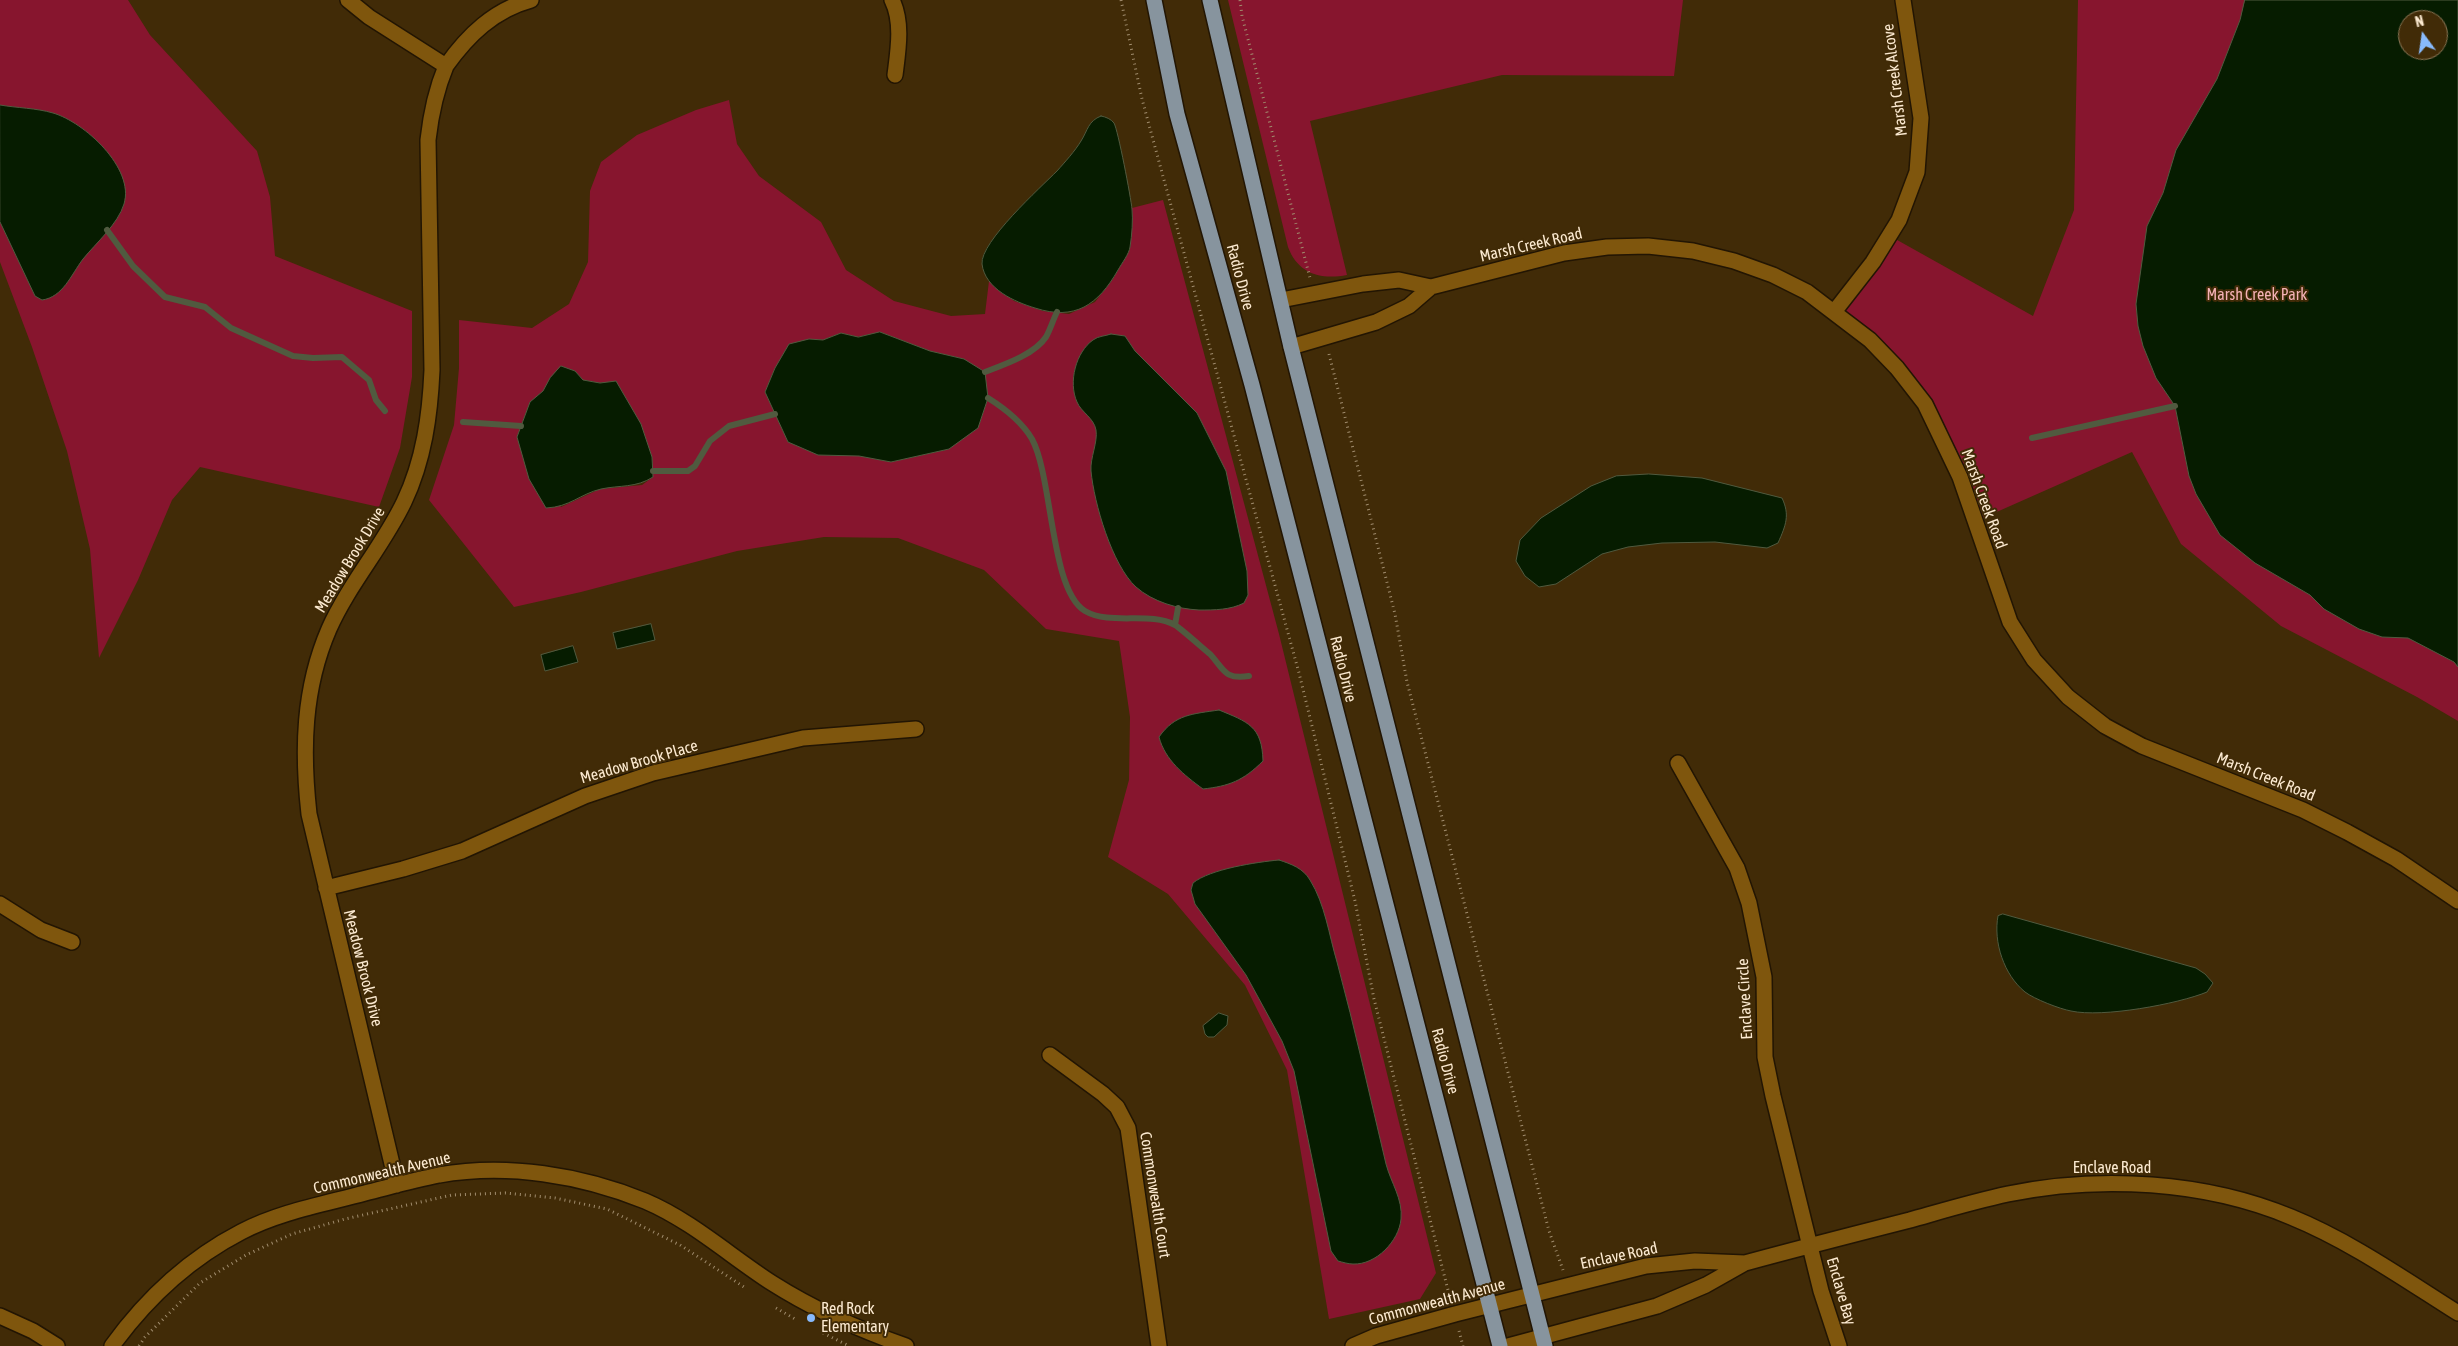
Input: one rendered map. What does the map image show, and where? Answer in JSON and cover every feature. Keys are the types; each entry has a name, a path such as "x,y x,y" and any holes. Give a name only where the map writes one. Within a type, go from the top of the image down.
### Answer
{"main road":[{"name":"Radio Drive","path":"1154,0 1177,114 1252,385 1500,1346"},
{"name":"Radio Drive","path":"1210,0 1281,300 1290,347 1544,1341"}],"street":[{"path":"348,0 369,17 446,66"},
{"name":"Meadow Brook Drive","path":"398,1185 309,814 305,775 304,734 309,697 330,629 405,501 418,468 424,441 430,406 432,370 428,140 431,110 436,88 446,66 462,44 477,29 497,14 531,0"},
{"path":"892,0 896,8 899,37 895,75"},
{"name":"Marsh Creek Alcove","path":"1834,312 1873,262 1900,220 1917,172 1921,118 1903,0"},
{"name":"Marsh Creek Road","path":"1290,347 1376,322 1409,306 1431,287 1564,253 1607,247 1648,246 1693,251 1772,275 1807,292 1870,340 1897,368 1925,404 1960,477 2010,622 2034,660 2068,697 2105,726 2142,746 2303,810 2347,832 2396,859 2458,901"},
{"name":"Marsh Creek Road","path":"1281,300 1363,284 1399,280 1431,287"},
{"name":"Meadow Brook Place","path":"326,888 404,869 462,851 585,796 653,773 804,738 916,729"},
{"name":"Enclave Circle","path":"1678,763 1737,868 1749,903 1764,976 1765,1056 1810,1246"},
{"path":"0,904 41,930 72,942"},
{"name":"Commonwealth Court","path":"1050,1055 1103,1094 1117,1108 1128,1128 1159,1346"},
{"name":"Commonwealth Avenue","path":"112,1346 151,1298 176,1275 242,1231 312,1207 398,1185 439,1175 473,1172 515,1172 583,1180 616,1190 674,1216 774,1284 801,1299 889,1343 906,1346"},
{"name":"Enclave Road","path":"1544,1341 1656,1306 1706,1285 1745,1263 2009,1194 2058,1186 2108,1183 2157,1185 2208,1193 2290,1216 2333,1236 2458,1313"},
{"name":"Enclave Bay","path":"1810,1246 1830,1321 1839,1346"},
{"name":"Enclave Road","path":"1532,1295 1646,1266 1695,1261 1745,1263"},
{"name":"Commonwealth Avenue","path":"1353,1346 1376,1336 1532,1295"},
{"path":"0,1316 33,1330 57,1346"},
{"path":"1508,1346 1544,1341"}],"path":[{"path":"1121,0 1156,151 1299,673 1355,901 1374,999 1448,1291"},
{"path":"1240,0 1242,16 1302,255 1316,294"},
{"path":"1325,338 1395,614 1406,682 1549,1231 1562,1263"},
{"path":"139,1346 145,1337 200,1283 246,1255 292,1234 406,1204 452,1195 505,1193 555,1198 607,1209 646,1226 680,1245 752,1293"},
{"path":"768,1303 800,1322"},
{"path":"816,1330 849,1346"}],"green space":[{"path":"0,0 128,0 150,35 257,151 270,197 275,256 412,311 412,377 400,448 379,507 200,467 172,500 138,580 99,658 90,549 67,451 32,347 0,262"},
{"path":"1228,0 1683,0 1674,76 1502,75 1310,121 1347,275 1328,277 1304,269 1292,256 1288,247"},
{"name":"Marsh Creek Park","path":"2078,0 2458,0 2458,721 2417,697 2281,626 2181,544 2132,452 1974,522 1925,404 1834,312 1890,236 2033,316 2074,210"},
{"path":"729,100 737,144 759,176 821,222 846,270 894,301 951,316 985,314 989,281 1014,301 1043,311 1069,314 1095,302 1113,279 1130,248 1132,208 1163,200 1279,634 1436,1273 1420,1299 1329,1319 1287,1070 1245,985 1168,894 1108,857 1129,780 1130,717 1119,641 1046,629 984,570 898,538 824,537 737,551 581,592 514,607 429,500 454,425 459,368 459,320 532,328 569,304 588,262 590,191 601,162 637,135 696,110","holes":["880,332 930,351 964,359 949,449 891,462 788,442 765,392 775,368 809,339 823,340 841,333 858,337","575,371 583,380 600,383 616,381 652,457 653,477 642,485 600,489 561,507 517,437 530,402"]}],"shaded area":[{"name":"Marsh Creek Park","path":"2245,0 2458,0 2458,667 2454,662 2408,638 2382,637 2359,629 2324,609 2310,595 2255,563 2220,535 2196,494 2189,476 2175,406 2156,378 2143,346 2138,326 2136,304 2147,226 2163,193 2176,150 2217,79 2240,20"},
{"path":"0,105 53,113 79,126 104,148 115,162 122,176 125,190 124,204 117,219 83,259 61,290 56,295 42,300 35,296 0,222"},
{"path":"1101,116 1108,118 1114,123 1124,164 1132,213 1128,253 1102,293 1084,307 1074,311 1049,312 1010,298 995,287 984,273 982,264 984,254 1001,229 1060,168 1079,145 1091,123"},
{"path":"880,332 930,351 964,359 985,372 988,398 978,428 949,449 891,462 859,456 818,455 788,442 765,392 775,368 789,344 809,339 823,340 841,333 858,337"},
{"path":"1111,334 1125,336 1135,351 1197,413 1226,471 1247,571 1248,595 1244,603 1217,610 1191,609 1166,604 1150,597 1136,587 1119,564 1100,516 1093,484 1091,466 1096,440 1095,426 1077,402 1073,386 1075,368 1087,345 1095,339"},
{"path":"561,366 575,371 583,380 600,383 616,381 641,424 652,457 653,477 634,485 601,489 568,503 546,508 529,479 517,437 530,402 543,391 550,378"},
{"path":"1649,474 1702,478 1782,498 1786,510 1786,520 1778,543 1767,548 1715,542 1662,543 1628,547 1602,554 1556,584 1539,587 1525,576 1516,561 1520,540 1541,518 1591,486 1616,476"},
{"path":"651,624 655,640 617,649 613,633"},
{"path":"573,646 578,662 545,671 541,655"},
{"path":"1219,710 1238,718 1252,727 1260,740 1263,761 1242,778 1221,786 1203,789 1182,772 1171,760 1159,737 1165,729 1178,719 1193,714"},
{"path":"1279,860 1304,872 1315,889 1323,909 1350,1012 1386,1164 1400,1205 1401,1219 1396,1235 1391,1243 1378,1256 1362,1263 1351,1264 1338,1261 1331,1251 1294,1071 1282,1041 1246,975 1195,904 1191,890 1193,883 1222,870 1247,864"},
{"path":"2003,914 2196,968 2213,983 2207,992 2194,997 2140,1009 2085,1013 2060,1008 2029,995 2011,977 2002,957 1997,936 1998,916"},
{"path":"1219,1013 1228,1016 1227,1025 1214,1037 1208,1037 1203,1026"}],"waterway":[{"path":"107,230 133,266 165,297 205,307 231,328 293,356 313,358 342,357 369,380 376,400 385,411"},
{"path":"985,372 1018,359 1034,349 1046,337 1057,312"},
{"path":"988,398 1012,416 1032,439 1039,457 1058,558 1065,581 1074,599 1085,611 1106,618 1142,618 1165,621 1175,625 1187,634 1210,654 1229,675 1249,676"},
{"path":"2032,438 2175,406"},
{"path":"653,471 688,471 695,466 710,441 729,426 775,414"},
{"path":"463,422 521,426"},
{"path":"1175,625 1178,608"}],"place":[{"name":"Red Rock Elementary","path":"811,1318"}]}
